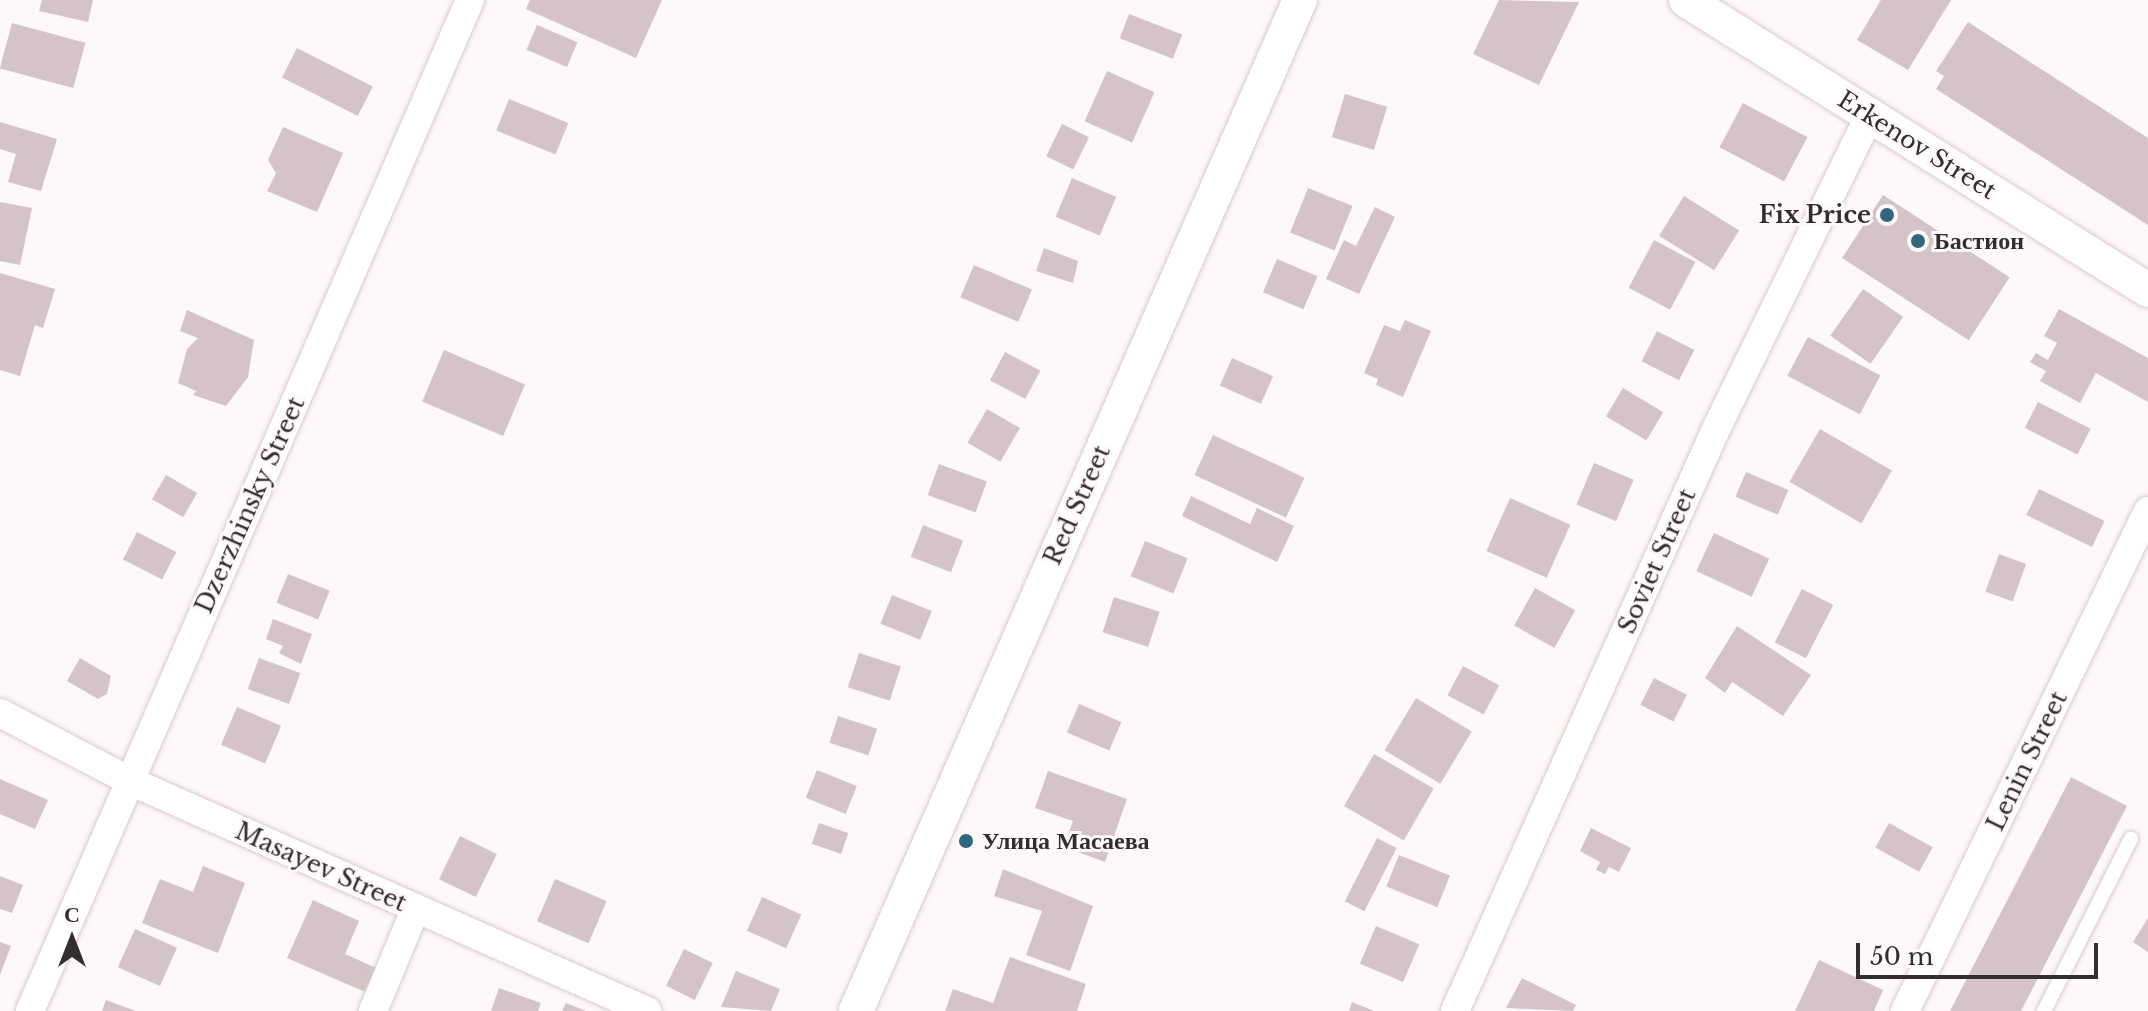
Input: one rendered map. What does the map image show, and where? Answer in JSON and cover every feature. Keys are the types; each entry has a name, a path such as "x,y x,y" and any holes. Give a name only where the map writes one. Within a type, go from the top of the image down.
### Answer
{"street":[{"name":"Dzerzhinsky Street","path":"30,1011 470,0"},
{"name":"Red Street","path":"856,1011 1300,0"},
{"name":"Erkenov Street","path":"1686,0 2148,290"},
{"name":"Soviet Street","path":"1455,1011 1717,427 1869,117"},
{"name":"Lenin Street","path":"1905,1011 2148,511"},
{"name":"Masayev Street","path":"0,713 130,781 647,1011"},
{"path":"373,1011 415,910"}],"lane":[{"path":"2044,1011 2131,839"}],"building":[{"path":"42,0 93,0 88,22 39,11"},
{"path":"530,0 662,0 636,58 526,9"},
{"path":"1499,0 1579,2 1539,85 1473,54"},
{"path":"1881,0 1951,0 1908,70 1857,40"},
{"path":"1129,14 1182,34 1173,59 1120,38"},
{"path":"1968,22 2148,138 2148,225 1936,89 1944,76 1936,71"},
{"path":"12,23 85,43 73,88 0,68"},
{"path":"537,25 578,42 567,67 526,50"},
{"path":"297,48 373,87 358,116 282,77"},
{"path":"1107,71 1155,92 1132,142 1085,121"},
{"path":"1345,94 1387,107 1374,150 1332,137"},
{"path":"509,99 568,123 556,154 496,131"},
{"path":"1743,103 1807,137 1784,181 1720,147"},
{"path":"0,122 57,139 41,191 8,182 16,154 0,149"},
{"path":"1062,124 1089,137 1073,170 1046,156"},
{"path":"283,127 343,153 317,212 267,191 276,173 268,160"},
{"path":"1072,178 1116,197 1100,235 1056,217"},
{"path":"1308,188 1353,206 1335,250 1290,233"},
{"path":"1883,195 2010,277 1969,340 1842,258"},
{"path":"1684,196 1739,230 1714,270 1659,236"},
{"path":"0,202 32,208 20,265 0,261"},
{"path":"1375,207 1395,217 1359,294 1326,279 1344,240 1356,246"},
{"path":"1654,240 1695,262 1670,310 1629,288"},
{"path":"1044,248 1078,261 1073,283 1036,271"},
{"path":"1277,259 1318,276 1303,309 1263,292"},
{"path":"974,265 1032,290 1018,322 960,297"},
{"path":"0,273 55,289 43,328 35,325 20,376 0,370"},
{"path":"1863,289 1903,317 1870,364 1830,336"},
{"path":"2059,309 2148,358 2148,402 2096,373 2080,403 2040,381 2046,371 2030,362 2036,353 2048,360 2057,343 2044,336"},
{"path":"187,310 254,340 248,377 226,406 193,395 196,391 178,383 187,349 198,338 180,331"},
{"path":"1405,320 1431,331 1403,397 1376,385 1378,379 1364,373 1384,325 1400,331"},
{"path":"1657,331 1694,350 1679,380 1642,361"},
{"path":"1808,337 1880,375 1860,414 1787,376"},
{"path":"444,350 525,384 503,436 422,402"},
{"path":"1005,352 1040,371 1025,399 990,380"},
{"path":"1232,358 1273,376 1261,404 1220,385"},
{"path":"1623,388 1663,412 1646,440 1606,416"},
{"path":"2038,402 2091,429 2077,455 2025,428"},
{"path":"987,409 1020,428 1000,462 968,443"},
{"path":"1820,429 1892,470 1861,523 1790,482"},
{"path":"1213,435 1305,478 1286,518 1194,475"},
{"path":"1594,463 1634,480 1616,521 1576,504"},
{"path":"939,464 987,481 976,512 928,495"},
{"path":"1746,472 1788,490 1778,515 1735,497"},
{"path":"166,475 197,493 183,517 152,499"},
{"path":"2039,489 2105,521 2092,547 2026,515"},
{"path":"1191,496 1250,524 1257,508 1294,526 1277,562 1182,516"},
{"path":"1510,498 1570,525 1547,578 1486,551"},
{"path":"923,525 963,540 951,572 911,557"},
{"path":"137,532 176,552 162,580 123,560"},
{"path":"1714,533 1769,559 1752,597 1696,571"},
{"path":"1145,541 1188,558 1173,593 1131,576"},
{"path":"1999,554 2026,564 2013,602 1985,592"},
{"path":"288,574 330,591 318,620 276,603"},
{"path":"1535,588 1575,610 1554,648 1514,626"},
{"path":"1802,589 1833,605 1806,658 1775,642"},
{"path":"892,595 932,611 920,640 880,624"},
{"path":"1114,597 1160,612 1148,647 1103,632"},
{"path":"273,619 312,634 301,664 279,653 283,646 266,639"},
{"path":"1737,626 1811,675 1783,716 1732,682 1725,693 1705,678"},
{"path":"859,653 901,667 890,701 848,687"},
{"path":"80,658 111,676 107,694 98,699 67,681"},
{"path":"259,658 300,673 289,704 248,689"},
{"path":"1463,666 1499,685 1484,714 1448,695"},
{"path":"1654,678 1687,695 1673,722 1640,705"},
{"path":"1416,698 1472,731 1440,784 1385,750"},
{"path":"1079,704 1121,722 1109,751 1067,733"},
{"path":"237,707 281,726 265,763 221,745"},
{"path":"838,716 877,729 868,755 829,743"},
{"path":"1374,754 1434,789 1404,840 1344,806"},
{"path":"817,770 857,786 846,814 806,798"},
{"path":"1048,771 1127,799 1105,862 1064,847 1073,821 1035,808"},
{"path":"2071,777 2127,806 2021,1011 1950,1011"},
{"path":"0,779 48,800 35,829 0,814"},
{"path":"819,823 848,833 841,854 812,844"},
{"path":"1889,823 1933,847 1919,872 1875,847"},
{"path":"1591,828 1631,848 1619,872 1609,867 1605,874 1596,870 1600,862 1580,851"},
{"path":"460,836 497,854 476,897 439,879"},
{"path":"1377,838 1397,848 1364,911 1345,901"},
{"path":"1399,855 1450,876 1437,907 1386,887"},
{"path":"203,866 245,883 218,953 142,923 160,879 193,892"},
{"path":"1003,869 1093,906 1070,971 1026,955 1042,911 994,896"},
{"path":"0,876 23,885 12,913 0,909"},
{"path":"555,879 607,901 589,943 537,921"},
{"path":"762,897 801,914 786,948 747,931"},
{"path":"313,900 359,921 345,954 376,968 365,992 287,958"},
{"path":"2148,918 2148,952 2133,942"},
{"path":"1376,926 1419,944 1403,982 1360,964"},
{"path":"135,929 177,948 160,986 118,967"},
{"path":"0,942 11,946 0,975"},
{"path":"684,949 713,963 695,1000 666,986"},
{"path":"1010,957 1086,984 1077,1011 945,1011 953,989 993,1003"},
{"path":"1819,960 1883,990 1874,1011 1795,1011"},
{"path":"736,971 780,989 771,1011 721,1007"},
{"path":"1522,978 1576,1005 1573,1011 1506,1008"},
{"path":"499,988 541,1003 538,1011 491,1011"},
{"path":"106,1000 136,1011 102,1011"},
{"path":"1352,1002 1374,1011 1349,1011"},
{"path":"566,1003 586,1011 562,1011"}],"place":[{"name":"Fix Price","path":"1887,215"},
{"name":"Бастион","path":"1918,241"},
{"name":"Улица Масаева","path":"966,841"}]}
